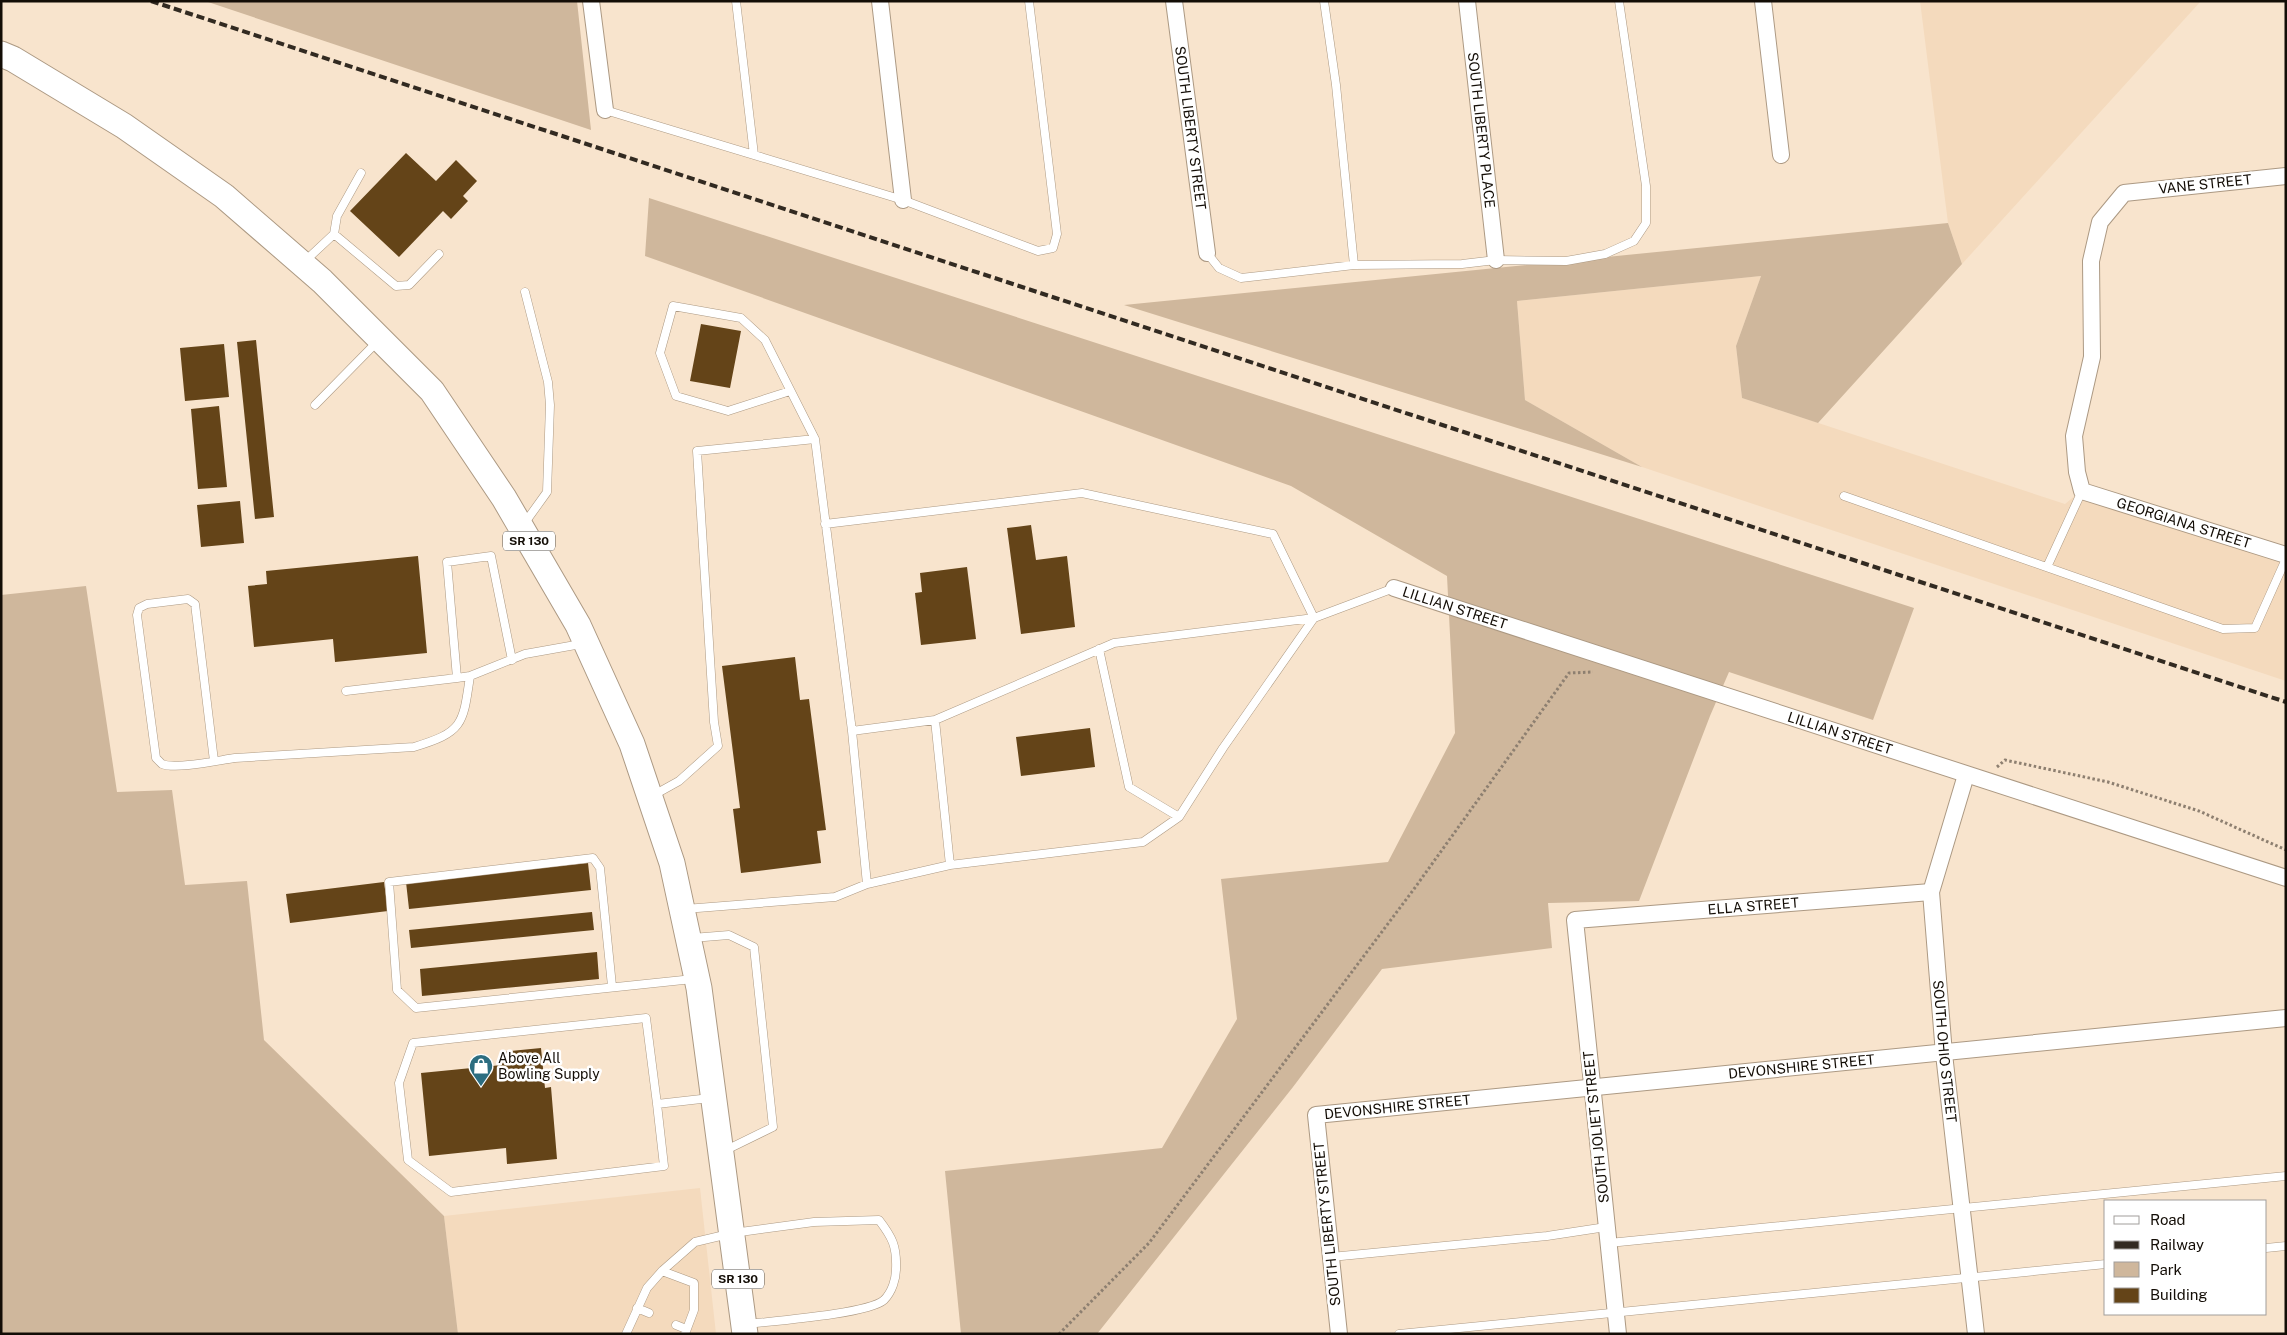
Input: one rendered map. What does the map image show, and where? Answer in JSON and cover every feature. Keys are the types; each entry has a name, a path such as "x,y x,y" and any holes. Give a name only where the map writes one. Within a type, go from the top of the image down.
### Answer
{"main road":[{"name":"SR 130","path":"1,54 13,59 132,131 224,196 303,264 380,339 432,391 504,498 578,624 632,744 672,863 698,978 733,1233 744,1331"}],"street":[{"path":"591,1 605,110"},
{"path":"880,1 903,200"},
{"name":"SOUTH LIBERTY STREET","path":"1174,1 1207,253"},
{"name":"SOUTH LIBERTY PLACE","path":"1467,1 1496,260"},
{"path":"1763,1 1781,155"},
{"name":"VANE STREET","path":"2082,491 2077,472 2074,436 2092,357 2091,261 2100,222 2124,193 2286,176"},
{"name":"GEORGIANA STREET","path":"2082,491 2286,555"},
{"name":"LILLIAN STREET","path":"1394,588 2286,878"},
{"name":"SOUTH OHIO STREET","path":"1966,775 1931,892 1944,1054 1976,1334"},
{"name":"ELLA STREET","path":"1575,920 1931,892"},
{"name":"SOUTH JOLIET STREET","path":"1575,920 1618,1334"},
{"name":"DEVONSHIRE STREET","path":"1316,1115 1944,1054 2286,1018"},
{"name":"SOUTH LIBERTY STREET","path":"1316,1115 1339,1334"}],"lane":[{"path":"736,1 754,155"},
{"path":"605,110 903,200 1038,251 1052,248 1057,234 1029,1"},
{"path":"1324,1 1336,85 1354,265"},
{"path":"1207,253 1219,268 1241,278 1354,265 1462,264 1496,260 1566,260 1605,254 1634,242 1646,223 1646,186 1618,1"},
{"path":"303,264 334,234 337,216 361,173"},
{"path":"334,234 396,286 409,285 439,254"},
{"path":"522,528 547,492 550,405 548,382 525,292"},
{"path":"790,391 728,411 676,396 660,353 673,306 741,318 765,340 815,439 852,731 867,884"},
{"path":"315,405 380,339"},
{"path":"650,796 679,780 718,746 714,722 697,450 815,439"},
{"path":"2047,567 2082,491"},
{"path":"826,524 1082,493 1273,534 1314,618"},
{"path":"1844,496 2223,629 2242,630 2255,628 2286,559"},
{"path":"457,678 447,562 491,556 512,660"},
{"path":"852,731 934,720 1114,643 1314,618 1394,588"},
{"path":"214,761 195,604 188,599 147,604 139,608 137,615 156,758 162,764 180,766 214,761 414,747 439,739 459,725 465,711 470,676"},
{"path":"683,910 835,897 867,884 950,865 1143,842 1179,817 1223,748 1314,618"},
{"path":"346,691 470,676 525,654 586,643"},
{"path":"1099,649 1129,787 1179,817"},
{"path":"934,720 950,865"},
{"path":"612,986 600,868 593,858 388,882 398,990 416,1008 698,978"},
{"path":"689,938 729,935 754,947 773,1127 722,1152"},
{"path":"646,1018 657,1104 664,1166 450,1192 408,1160 400,1083 413,1043 646,1018"},
{"path":"657,1104 714,1097"},
{"path":"1608,1244 2286,1176"},
{"path":"626,1334 647,1288 662,1270 695,1242 733,1233 814,1222 879,1220 889,1234 897,1251 896,1280 883,1300 863,1309 744,1331"},
{"path":"1331,1256 1547,1236 1606,1227"},
{"path":"2267,1248 2286,1246"},
{"path":"1399,1334 1615,1311 1682,1307 2104,1264"},
{"path":"662,1270 694,1283 694,1310 686,1332 676,1325"},
{"path":"637,1308 648,1313"}],"path":[{"path":"1059,1334 1149,1243 1414,889 1570,673 1597,672"},
{"path":"1993,771 2005,760 2108,782 2199,811 2286,850"}],"shaded area":[{"path":"1920,1 2201,1 1962,264 1948,223"},
{"path":"1761,276 1736,346 1742,398 2065,504 2088,485 2286,547 2286,681 1642,467 1525,400 1517,301"},
{"path":"700,1188 716,1334 458,1334 444,1216"}],"green space":[{"path":"205,1 577,1 591,130"},
{"path":"649,198 1914,608 1873,720 1729,672 1710,716 1639,901 1548,903 1552,948 1382,969 1293,1087 1097,1334 961,1334 945,1171 1162,1148 1237,1019 1221,879 1388,862 1455,733 1447,576 1291,486 645,256"},
{"path":"1948,223 1962,264 1818,423 1742,398 1736,346 1761,276 1517,301 1525,400 1642,467 1124,305"},
{"path":"86,586 117,792 172,790 185,885 247,881 264,1040 444,1216 458,1334 1,1334 1,595"}],"building":[{"path":"406,153 436,181 456,160 477,181 463,196 468,201 451,219 443,211 399,257 350,211"},
{"path":"701,324 741,331 730,388 690,381"},
{"path":"256,340 274,517 255,519 237,342"},
{"path":"224,344 229,397 185,401 180,348"},
{"path":"219,406 227,487 198,489 191,409"},
{"path":"240,501 244,543 201,547 197,505"},
{"path":"1031,525 1036,560 1067,556 1075,627 1021,634 1007,528"},
{"path":"418,556 427,653 335,662 333,639 254,647 248,586 267,584 266,571"},
{"path":"967,567 976,639 921,645 915,593 922,592 920,573"},
{"path":"795,657 800,700 809,699 826,830 817,831 821,863 741,873 733,809 740,808 722,666"},
{"path":"1090,728 1095,767 1021,776 1016,737"},
{"path":"588,863 591,890 409,909 406,882"},
{"path":"384,882 388,911 290,923 286,894"},
{"path":"592,912 594,930 411,948 409,930"},
{"path":"597,952 599,979 422,996 420,969"},
{"path":"541,1048 545,1088 551,1087 557,1159 507,1164 506,1148 429,1156 421,1073 502,1065 501,1052"}],"railway":[{"path":"151,1 2286,702"}],"place":[{"name":"Above All Bowling Supply","path":"481,1087"}]}
